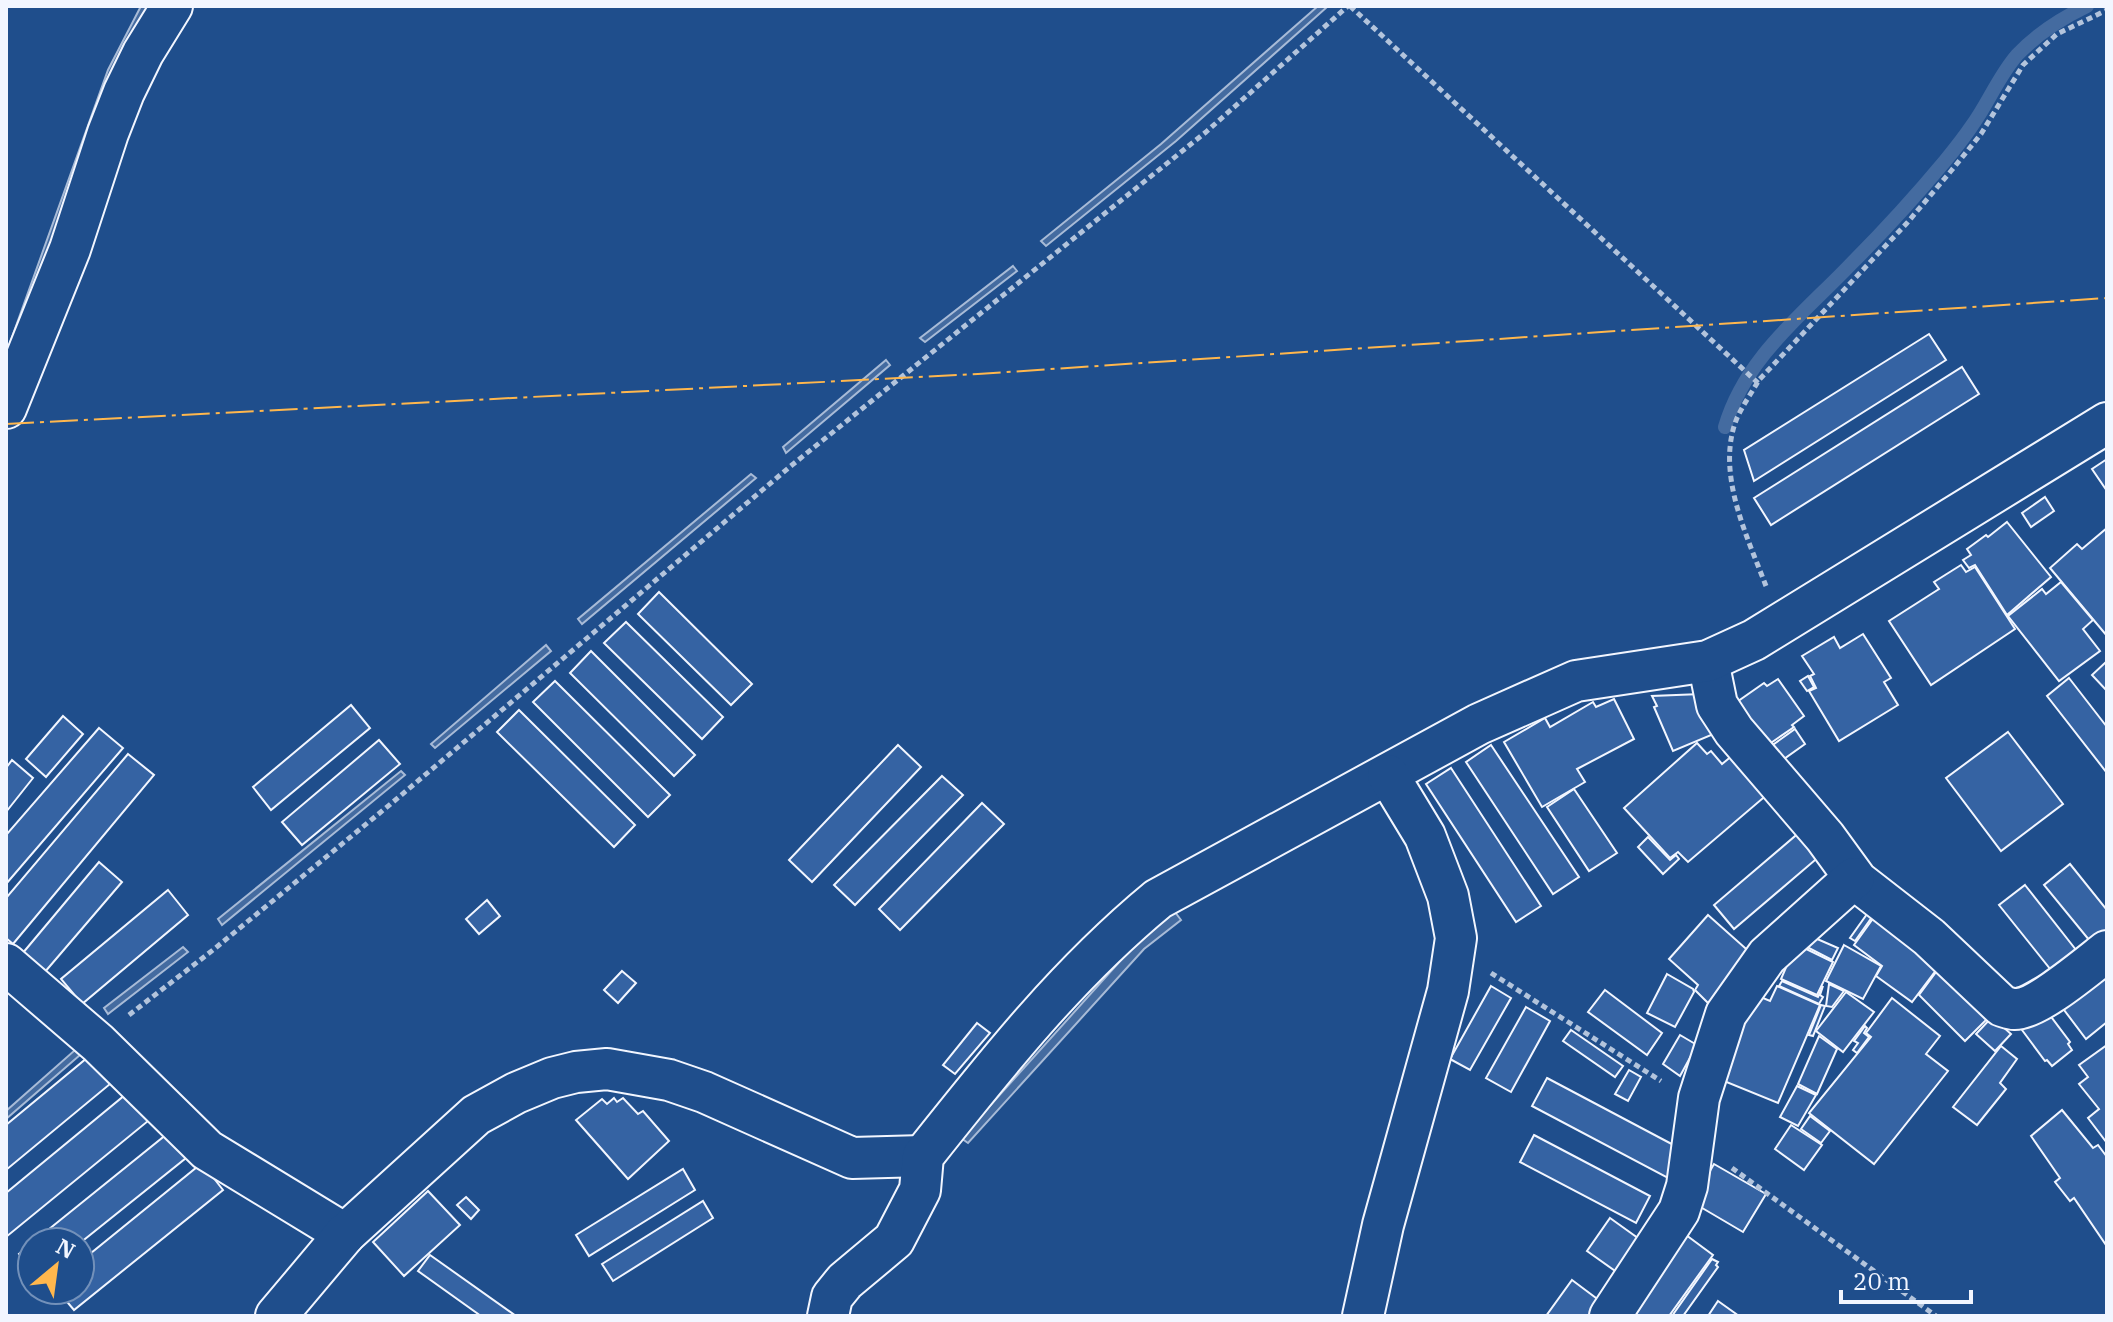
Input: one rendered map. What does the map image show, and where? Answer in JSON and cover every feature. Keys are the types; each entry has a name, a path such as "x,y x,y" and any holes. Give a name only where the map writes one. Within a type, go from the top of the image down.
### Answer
{"street":[{"path":"6,408 70,249 124,92 143,53 172,6"},
{"path":"828,1316 832,1297 845,1281 894,1240 920,1190 923,1156 1060,989 1115,934 1158,899 1479,724 1576,681 1708,661 1780,625 2107,423"},
{"path":"1708,661 1717,705 1734,731 1825,837 1854,878 1929,937 2002,1006 2016,1010 2029,1007 2107,951"},
{"path":"1363,1316 1383,1225 1434,1048 1456,938 1448,896 1425,836 1388,775"},
{"path":"1610,1316 1679,1211 1687,1186 1699,1098 1726,1014 1767,956 1854,878"},
{"path":"6,964 98,1043 207,1150 345,1234"},
{"path":"276,1316 345,1234 476,1115 516,1093 576,1072 607,1069 669,1080 704,1092 852,1158 923,1156"}],"path":[{"path":"98,1043 115,1025 213,950 393,802 792,465 1206,132 1349,6 1758,383"},
{"path":"1780,625 1738,510 1730,446 1737,418 1758,383 1907,223 1981,134 2023,65 2057,34 2107,10"},
{"path":"1453,957 1479,966 1523,991 1625,1060 1699,1098"},
{"path":"1692,1147 1742,1174 1936,1316"}],"water":[{"path":"141,6 150,6 6,370 6,354 108,70"},
{"path":"1318,6 1327,7 1176,141 1046,246 1041,241 1161,144"},
{"path":"1013,266 1017,271 925,342 920,338"},
{"path":"886,360 890,365 786,453 783,447"},
{"path":"751,474 756,478 582,624 578,619"},
{"path":"546,645 551,651 435,748 431,744"},
{"path":"401,771 405,775 222,925 218,919"},
{"path":"1175,912 1181,920 1144,949 968,1143 961,1138 1139,940"},
{"path":"183,947 188,952 108,1014 104,1008"},
{"path":"75,1050 80,1055 6,1119 6,1111"}],"building":[{"path":"1929,334 1946,360 1754,481 1744,450"},
{"path":"1962,367 1979,394 1771,525 1754,498"},
{"path":"2107,459 2107,491 2092,469"},
{"path":"2045,497 2054,511 2031,527 2022,513"},
{"path":"2007,522 2051,577 2007,615 1975,565 1969,568 1963,560 1971,555 1967,549"},
{"path":"2107,528 2107,636 2050,568 2077,544 2082,549"},
{"path":"1961,565 1966,572 1975,567 2015,629 1931,685 1889,621 1939,589 1934,582"},
{"path":"2061,582 2093,620 2083,629 2100,651 2059,681 2008,616 2042,589 2046,594"},
{"path":"659,592 752,684 731,705 638,614"},
{"path":"626,622 723,717 702,739 604,643"},
{"path":"1863,634 1891,678 1884,682 1898,705 1839,741 1809,691 1816,688 1810,676 1814,674 1802,656 1834,637 1840,648"},
{"path":"591,651 695,755 674,776 570,673"},
{"path":"2107,661 2107,691 2092,675"},
{"path":"1808,676 1814,687 1807,691 1800,681"},
{"path":"2069,678 2107,727 2107,773 2047,696"},
{"path":"1778,679 1804,716 1765,747 1734,704 1764,683 1767,686"},
{"path":"555,681 670,795 648,817 533,702"},
{"path":"1701,694 1716,733 1673,751 1652,696"},
{"path":"1614,699 1634,739 1577,769 1585,782 1542,807 1504,742 1545,718 1550,727 1593,702 1596,707"},
{"path":"351,705 370,728 271,810 253,787"},
{"path":"519,710 635,825 614,847 497,732"},
{"path":"63,716 83,734 46,777 26,759"},
{"path":"99,728 123,748 6,884 6,835"},
{"path":"1795,729 1805,744 1777,764 1767,749"},
{"path":"2008,732 2063,804 2001,851 1946,778"},
{"path":"379,740 400,764 302,845 282,822"},
{"path":"1697,743 1707,754 1711,751 1722,764 1733,755 1769,793 1688,862 1678,852 1670,858 1624,808"},
{"path":"898,745 921,767 812,882 789,860"},
{"path":"1491,745 1579,877 1553,894 1466,762"},
{"path":"128,754 154,775 13,944 6,938 6,898"},
{"path":"12,760 33,778 6,812 6,768"},
{"path":"1451,768 1541,906 1516,922 1426,784"},
{"path":"942,776 963,795 855,905 834,885"},
{"path":"1574,789 1617,853 1589,871 1547,807"},
{"path":"982,803 1004,824 900,930 879,909"},
{"path":"1801,831 1821,855 1734,929 1714,905"},
{"path":"1648,837 1670,860 1676,855 1679,859 1663,874 1638,847"},
{"path":"99,862 122,882 44,973 22,954"},
{"path":"2070,864 2107,910 2107,935 2094,946 2044,885"},
{"path":"2025,885 2080,955 2055,975 1999,905"},
{"path":"168,890 188,915 82,1004 61,979"},
{"path":"487,900 500,916 479,934 466,919"},
{"path":"1872,907 1877,910 1855,941 1850,938"},
{"path":"1877,913 1943,961 1912,1002 1876,976 1882,966 1854,945"},
{"path":"1708,915 1753,955 1710,1005 1695,990 1698,985 1669,959"},
{"path":"1808,935 1838,948 1832,960 1803,945"},
{"path":"1796,944 1833,962 1817,995 1781,979"},
{"path":"1844,945 1881,966 1863,999 1826,981"},
{"path":"2107,963 2107,1022 2086,1039 2058,1002"},
{"path":"1942,964 1992,1014 1965,1041 1919,995"},
{"path":"622,971 636,983 618,1003 604,990"},
{"path":"1667,974 1694,992 1675,1027 1647,1013"},
{"path":"1782,981 1818,997 1823,986 1820,995 1823,997 1819,1004 1779,986"},
{"path":"1829,984 1844,991 1832,1007 1826,1006"},
{"path":"1491,986 1511,998 1470,1070 1450,1059"},
{"path":"1777,986 1820,1005 1778,1103 1719,1079 1756,995 1770,1001"},
{"path":"1605,990 1662,1033 1647,1055 1588,1012"},
{"path":"1846,992 1874,1012 1843,1052 1816,1031"},
{"path":"1892,998 1940,1036 1926,1054 1948,1071 1874,1164 1809,1113 1871,1037 1866,1033"},
{"path":"1821,1005 1825,1006 1813,1036 1809,1035"},
{"path":"1526,1007 1550,1021 1511,1092 1486,1078"},
{"path":"2046,1010 2070,1042 2068,1044 2072,1050 2052,1066 2022,1030"},
{"path":"1992,1017 2011,1034 1995,1051 1976,1034"},
{"path":"977,1023 990,1033 955,1074 943,1065"},
{"path":"1865,1026 1864,1033 1869,1037 1857,1053 1853,1050 1858,1043 1854,1041"},
{"path":"1571,1030 1623,1066 1615,1077 1563,1041"},
{"path":"1680,1035 1697,1045 1680,1076 1663,1064"},
{"path":"1819,1036 1837,1049 1817,1094 1798,1084"},
{"path":"2107,1045 2107,1143 2088,1118 2099,1109 2079,1084 2088,1077 2079,1065"},
{"path":"2001,1046 2017,1059 2000,1083 2006,1089 1977,1125 1953,1107"},
{"path":"87,1058 110,1084 6,1170 6,1125"},
{"path":"1629,1070 1641,1077 1628,1101 1615,1094"},
{"path":"1547,1078 1683,1150 1668,1178 1532,1106"},
{"path":"1797,1086 1816,1095 1798,1126 1780,1117"},
{"path":"125,1095 148,1121 6,1237 6,1193"},
{"path":"614,1098 617,1102 623,1098 638,1114 643,1111 669,1141 628,1179 576,1120 602,1099 607,1104"},
{"path":"2062,1110 2093,1148 2098,1145 2107,1157 2106,1245 2074,1198 2070,1201 2055,1182 2060,1178 2031,1136"},
{"path":"1810,1116 1830,1131 1821,1143 1801,1129"},
{"path":"1791,1125 1822,1145 1804,1170 1775,1149"},
{"path":"167,1134 186,1158 96,1230 96,1226 53,1226"},
{"path":"1534,1135 1650,1196 1636,1223 1520,1162"},
{"path":"202,1163 223,1190 96,1292 96,1249"},
{"path":"1714,1164 1766,1194 1743,1232 1692,1202"},
{"path":"683,1169 695,1190 589,1256 576,1235"},
{"path":"428,1191 460,1225 404,1276 373,1242"},
{"path":"466,1197 479,1210 471,1219 457,1205"},
{"path":"703,1201 713,1218 613,1281 602,1264"},
{"path":"1610,1218 1642,1241 1618,1273 1587,1251"},
{"path":"1682,1232 1713,1255 1669,1316 1622,1316"},
{"path":"430,1255 516,1316 481,1316 418,1271"},
{"path":"1712,1259 1718,1262 1718,1267 1683,1316 1672,1316"},
{"path":"1572,1280 1600,1301 1590,1316 1546,1316"},
{"path":"1718,1301 1739,1316 1708,1316"}],"waterway":[{"path":"1725,427 1734,402 1761,359 1934,174 1968,131 2017,55 2050,28 2087,6"}],"power":[{"path":"6,424 978,374 2107,298"}]}
